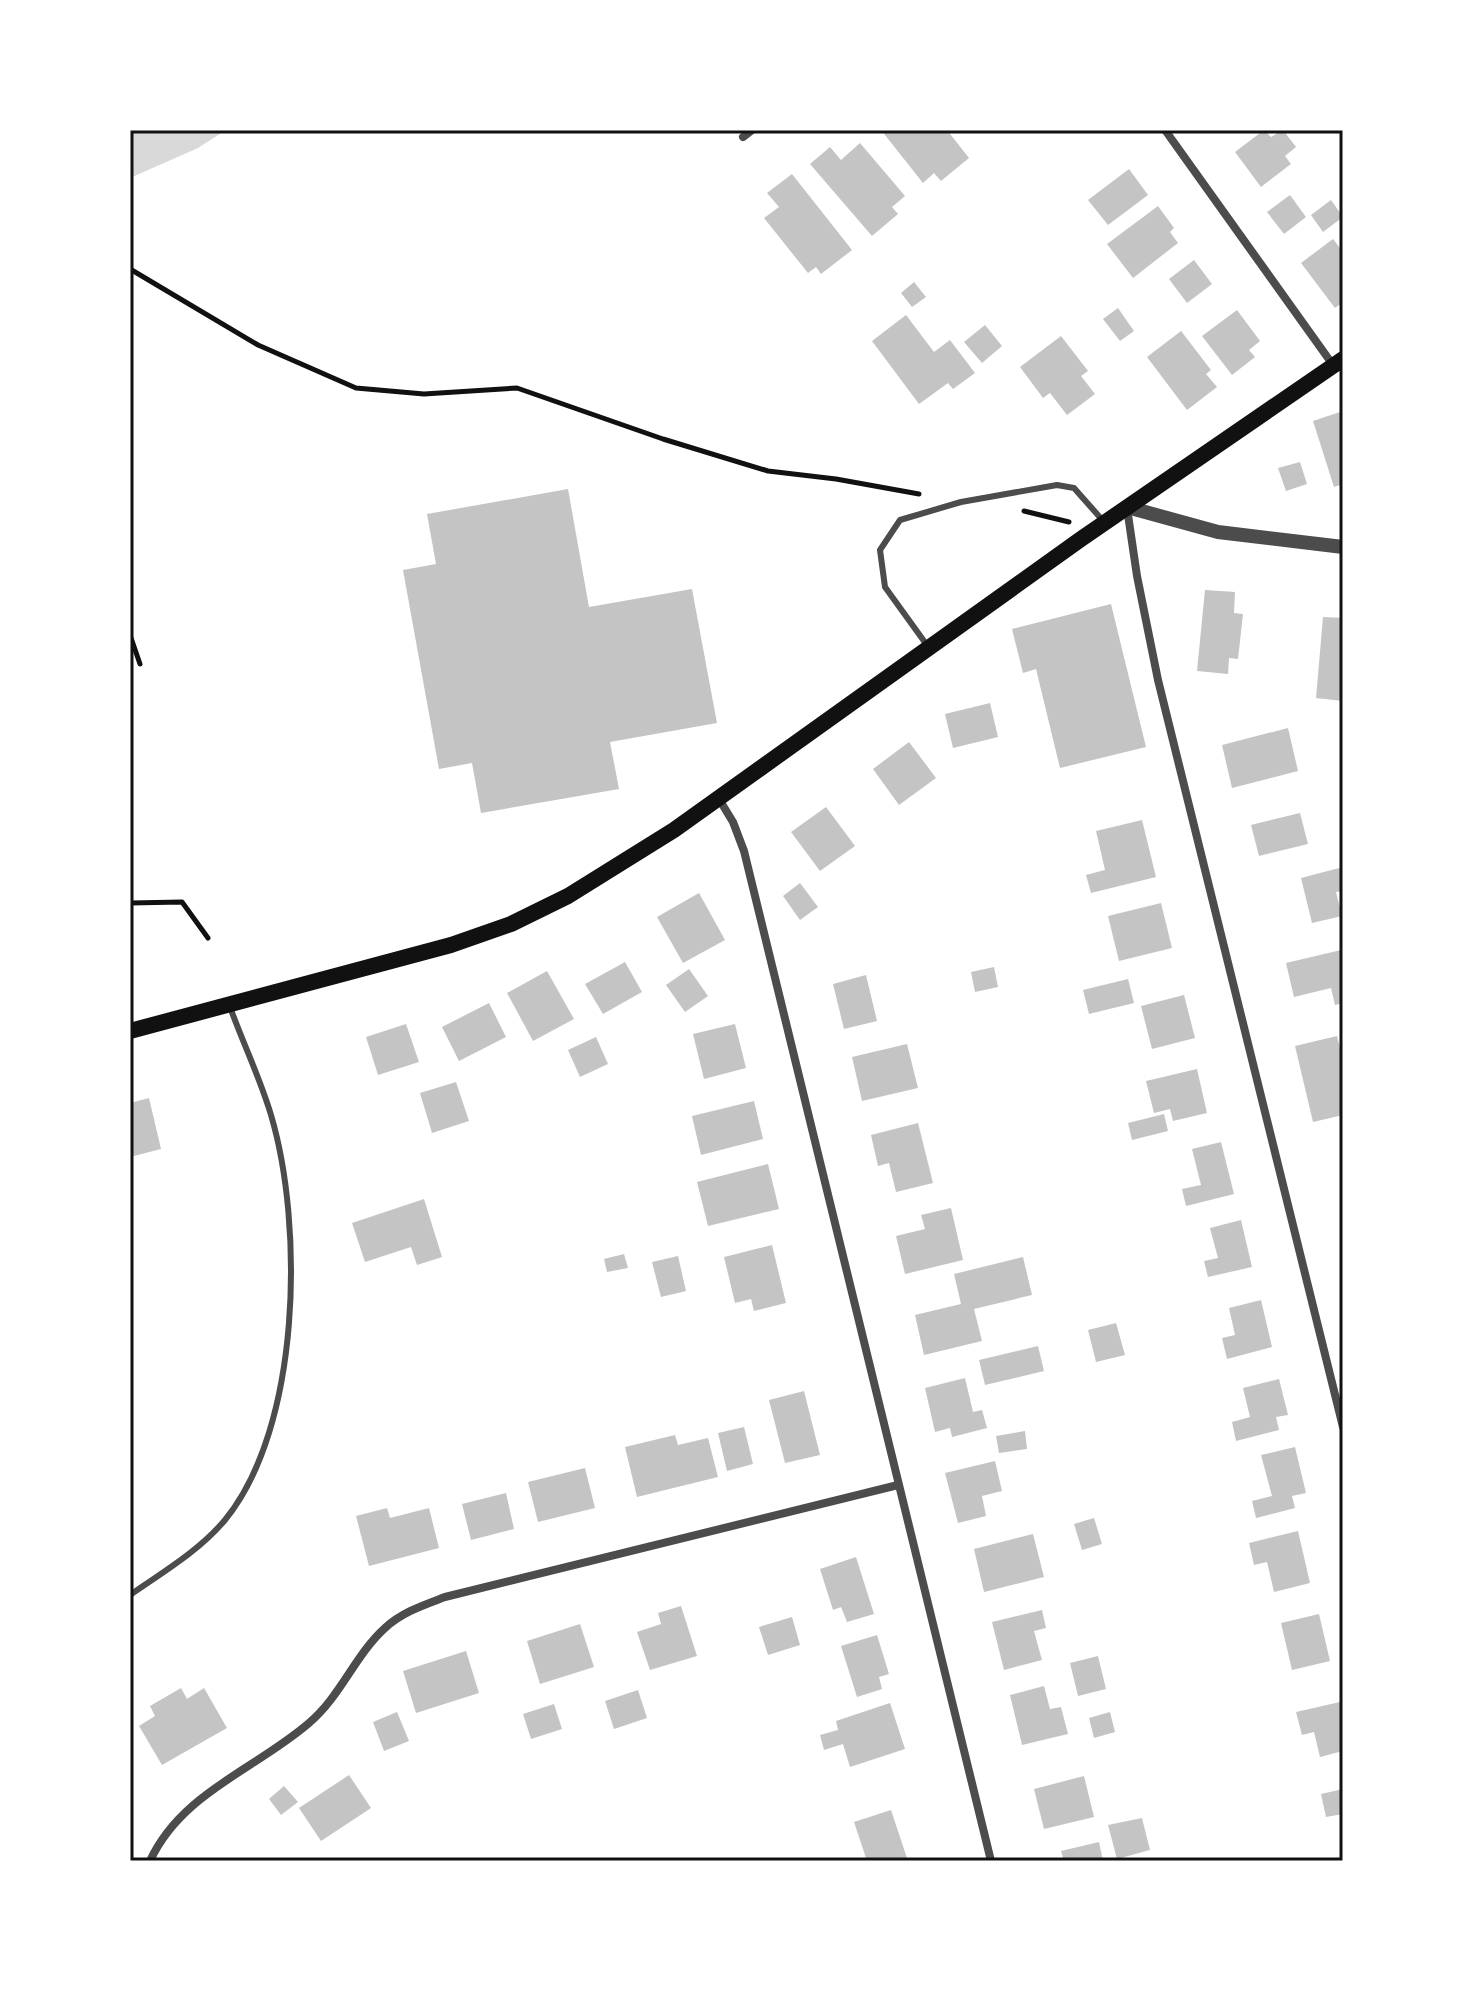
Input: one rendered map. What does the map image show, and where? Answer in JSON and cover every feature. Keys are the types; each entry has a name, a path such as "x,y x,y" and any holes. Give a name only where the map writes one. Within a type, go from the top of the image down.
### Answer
{"main road":[{"path":"130,1031 451,945 511,924 597,879 719,798 1100,526 1338,362"}],"street":[{"path":"743,137 752,130"},
{"path":"1165,130 1338,362"},
{"path":"1343,547 1218,532 1127,507 1135,567 1158,680 1343,1427"},
{"path":"719,798 733,822 744,851 991,1861"},
{"path":"150,1861 163,1837 180,1816 309,1723 337,1693 372,1641 412,1610 445,1597 898,1485"}],"lane":[{"path":"929,648 885,587 880,550 900,520 961,502 1057,485 1074,488 1100,526"},
{"path":"130,1595 199,1547 227,1518 239,1500 261,1455 284,1362 291,1300 291,1265 282,1166 271,1115 229,1006"}],"path":[{"path":"130,269 258,345 356,388 424,394 517,388 663,439 768,471 836,479 961,502"},
{"path":"1023,510 1100,526"},
{"path":"130,635 140,664"},
{"path":"130,903 182,902 208,938"}],"shaded area":[{"path":"130,130 226,130 198,148 130,178"}],"building":[{"path":"881,130 947,130 969,158 941,181 934,173 923,183"},
{"path":"1264,130 1271,137 1283,130 1296,147 1285,156 1291,164 1261,187 1235,152"},
{"path":"860,143 905,196 892,207 898,214 872,236 810,164 830,147 841,160"},
{"path":"1129,169 1148,195 1108,225 1088,200"},
{"path":"792,174 852,250 821,274 816,267 808,273 764,218 779,207 767,193"},
{"path":"1290,195 1306,217 1284,234 1267,212"},
{"path":"1331,200 1343,217 1323,232 1311,215"},
{"path":"1158,206 1174,228 1170,232 1178,243 1133,278 1107,244"},
{"path":"1333,239 1343,252 1343,302 1335,308 1301,263"},
{"path":"1194,260 1212,284 1187,303 1169,279"},
{"path":"914,282 926,297 912,307 901,293"},
{"path":"1118,308 1134,331 1120,341 1103,319"},
{"path":"1237,310 1260,341 1249,350 1255,357 1232,375 1202,336"},
{"path":"906,315 934,352 950,340 975,373 953,389 948,383 919,404 872,341"},
{"path":"985,325 1002,346 982,363 964,342"},
{"path":"1181,331 1211,370 1206,374 1217,387 1187,410 1147,357"},
{"path":"1061,336 1088,371 1081,376 1095,394 1067,415 1050,393 1043,398 1020,367"},
{"path":"1343,411 1343,484 1334,487 1313,421"},
{"path":"1300,462 1307,484 1286,491 1278,468"},
{"path":"568,489 589,607 692,589 717,723 610,742 619,789 481,813 472,763 439,769 403,570 436,564 427,514"},
{"path":"1205,590 1235,592 1234,613 1243,614 1238,659 1229,658 1228,674 1197,671"},
{"path":"1111,604 1146,747 1060,768 1036,669 1023,673 1012,629"},
{"path":"1323,617 1343,618 1343,701 1316,698"},
{"path":"990,703 998,737 953,748 945,714"},
{"path":"1288,728 1298,771 1232,788 1222,745"},
{"path":"909,742 936,778 899,805 873,769"},
{"path":"826,807 855,846 820,871 791,832"},
{"path":"1300,813 1308,844 1259,856 1251,825"},
{"path":"1142,820 1156,877 1091,893 1086,875 1105,870 1096,831"},
{"path":"1343,867 1343,891 1336,892 1342,916 1312,923 1301,878"},
{"path":"800,883 818,907 800,920 783,896"},
{"path":"699,893 725,940 683,963 657,917"},
{"path":"1161,903 1172,948 1119,961 1108,916"},
{"path":"1341,950 1343,1003 1335,1005 1331,988 1294,997 1286,963"},
{"path":"625,962 642,992 603,1014 585,984"},
{"path":"994,967 998,987 975,992 971,972"},
{"path":"689,969 708,996 685,1012 666,985"},
{"path":"547,971 574,1019 533,1041 507,993"},
{"path":"866,975 877,1021 844,1029 833,984"},
{"path":"1128,979 1134,1003 1089,1014 1083,990"},
{"path":"1184,995 1195,1038 1152,1049 1141,1006"},
{"path":"489,1003 506,1037 459,1061 442,1027"},
{"path":"406,1024 419,1062 378,1075 366,1037"},
{"path":"735,1024 746,1068 704,1079 693,1034"},
{"path":"1337,1036 1343,1060 1343,1115 1313,1122 1295,1046"},
{"path":"596,1037 608,1064 580,1077 568,1050"},
{"path":"907,1044 918,1088 862,1101 852,1057"},
{"path":"1197,1069 1207,1113 1173,1121 1170,1109 1154,1113 1146,1081"},
{"path":"456,1082 469,1121 432,1133 420,1093"},
{"path":"149,1098 161,1149 130,1157 130,1103"},
{"path":"754,1101 763,1139 701,1155 692,1116"},
{"path":"1164,1114 1168,1131 1132,1140 1128,1123"},
{"path":"918,1123 933,1183 896,1192 889,1163 878,1166 871,1135"},
{"path":"1221,1142 1234,1194 1186,1206 1182,1189 1201,1185 1192,1149"},
{"path":"768,1164 779,1209 708,1226 697,1182"},
{"path":"424,1199 442,1257 417,1265 411,1247 365,1262 352,1223"},
{"path":"951,1208 963,1260 905,1274 896,1236 925,1229 921,1215"},
{"path":"1241,1220 1252,1267 1208,1277 1204,1261 1218,1258 1210,1228"},
{"path":"772,1245 786,1303 754,1311 751,1299 735,1303 724,1257"},
{"path":"624,1254 628,1268 607,1272 604,1259"},
{"path":"678,1256 686,1291 661,1297 652,1262"},
{"path":"1023,1257 1032,1295 974,1309 982,1341 924,1355 915,1315 961,1304 954,1274"},
{"path":"1261,1300 1272,1347 1227,1359 1222,1338 1235,1335 1229,1308"},
{"path":"1116,1323 1125,1355 1096,1362 1088,1330"},
{"path":"1038,1346 1044,1371 985,1385 979,1360"},
{"path":"965,1378 973,1412 982,1410 987,1428 952,1437 950,1428 935,1432 925,1388"},
{"path":"1279,1379 1288,1415 1276,1417 1279,1430 1236,1441 1232,1422 1250,1417 1243,1388"},
{"path":"804,1391 820,1455 785,1463 769,1400"},
{"path":"744,1427 753,1464 727,1471 718,1433"},
{"path":"1025,1431 1027,1449 999,1453 996,1436"},
{"path":"675,1435 678,1445 708,1438 718,1477 637,1497 625,1447"},
{"path":"1295,1447 1306,1493 1292,1496 1295,1508 1256,1518 1252,1501 1272,1496 1261,1455"},
{"path":"995,1461 1002,1491 982,1496 986,1516 958,1523 945,1473"},
{"path":"585,1468 595,1508 538,1522 528,1482"},
{"path":"506,1493 514,1529 471,1540 462,1504"},
{"path":"387,1508 390,1518 429,1508 439,1548 369,1566 356,1516"},
{"path":"1094,1518 1102,1544 1082,1550 1074,1524"},
{"path":"1298,1531 1310,1583 1274,1592 1267,1562 1254,1565 1249,1543"},
{"path":"1033,1534 1044,1577 984,1592 974,1549"},
{"path":"856,1557 874,1614 847,1622 841,1607 833,1610 820,1569"},
{"path":"681,1606 697,1656 650,1670 637,1632 661,1624 658,1613"},
{"path":"1042,1610 1046,1628 1034,1631 1042,1660 1004,1670 992,1622"},
{"path":"1319,1614 1330,1661 1292,1670 1281,1623"},
{"path":"792,1617 800,1645 768,1655 759,1627"},
{"path":"580,1624 594,1667 540,1684 527,1641"},
{"path":"877,1635 889,1674 879,1677 882,1689 857,1697 841,1646"},
{"path":"466,1651 479,1693 416,1713 403,1671"},
{"path":"1098,1656 1106,1689 1078,1696 1070,1663"},
{"path":"1044,1686 1050,1709 1061,1707 1068,1734 1022,1745 1010,1695"},
{"path":"181,1688 187,1699 204,1688 227,1728 162,1765 139,1726 155,1716 150,1706"},
{"path":"638,1690 647,1718 614,1729 605,1701"},
{"path":"1340,1702 1343,1751 1320,1757 1314,1732 1302,1735 1296,1712"},
{"path":"890,1703 905,1749 850,1767 843,1744 824,1750 820,1735 838,1730 836,1721"},
{"path":"554,1704 562,1729 531,1739 523,1714"},
{"path":"397,1712 409,1741 384,1751 373,1722"},
{"path":"1110,1712 1115,1732 1094,1738 1089,1718"},
{"path":"349,1775 371,1808 321,1841 299,1808"},
{"path":"1084,1776 1094,1817 1044,1829 1034,1789"},
{"path":"284,1786 298,1802 281,1815 269,1799"},
{"path":"1343,1789 1343,1814 1326,1817 1321,1794"},
{"path":"891,1810 908,1861 867,1861 854,1822"},
{"path":"1142,1818 1150,1850 1117,1859 1108,1825"},
{"path":"1099,1842 1103,1861 1064,1861 1061,1851"}]}
